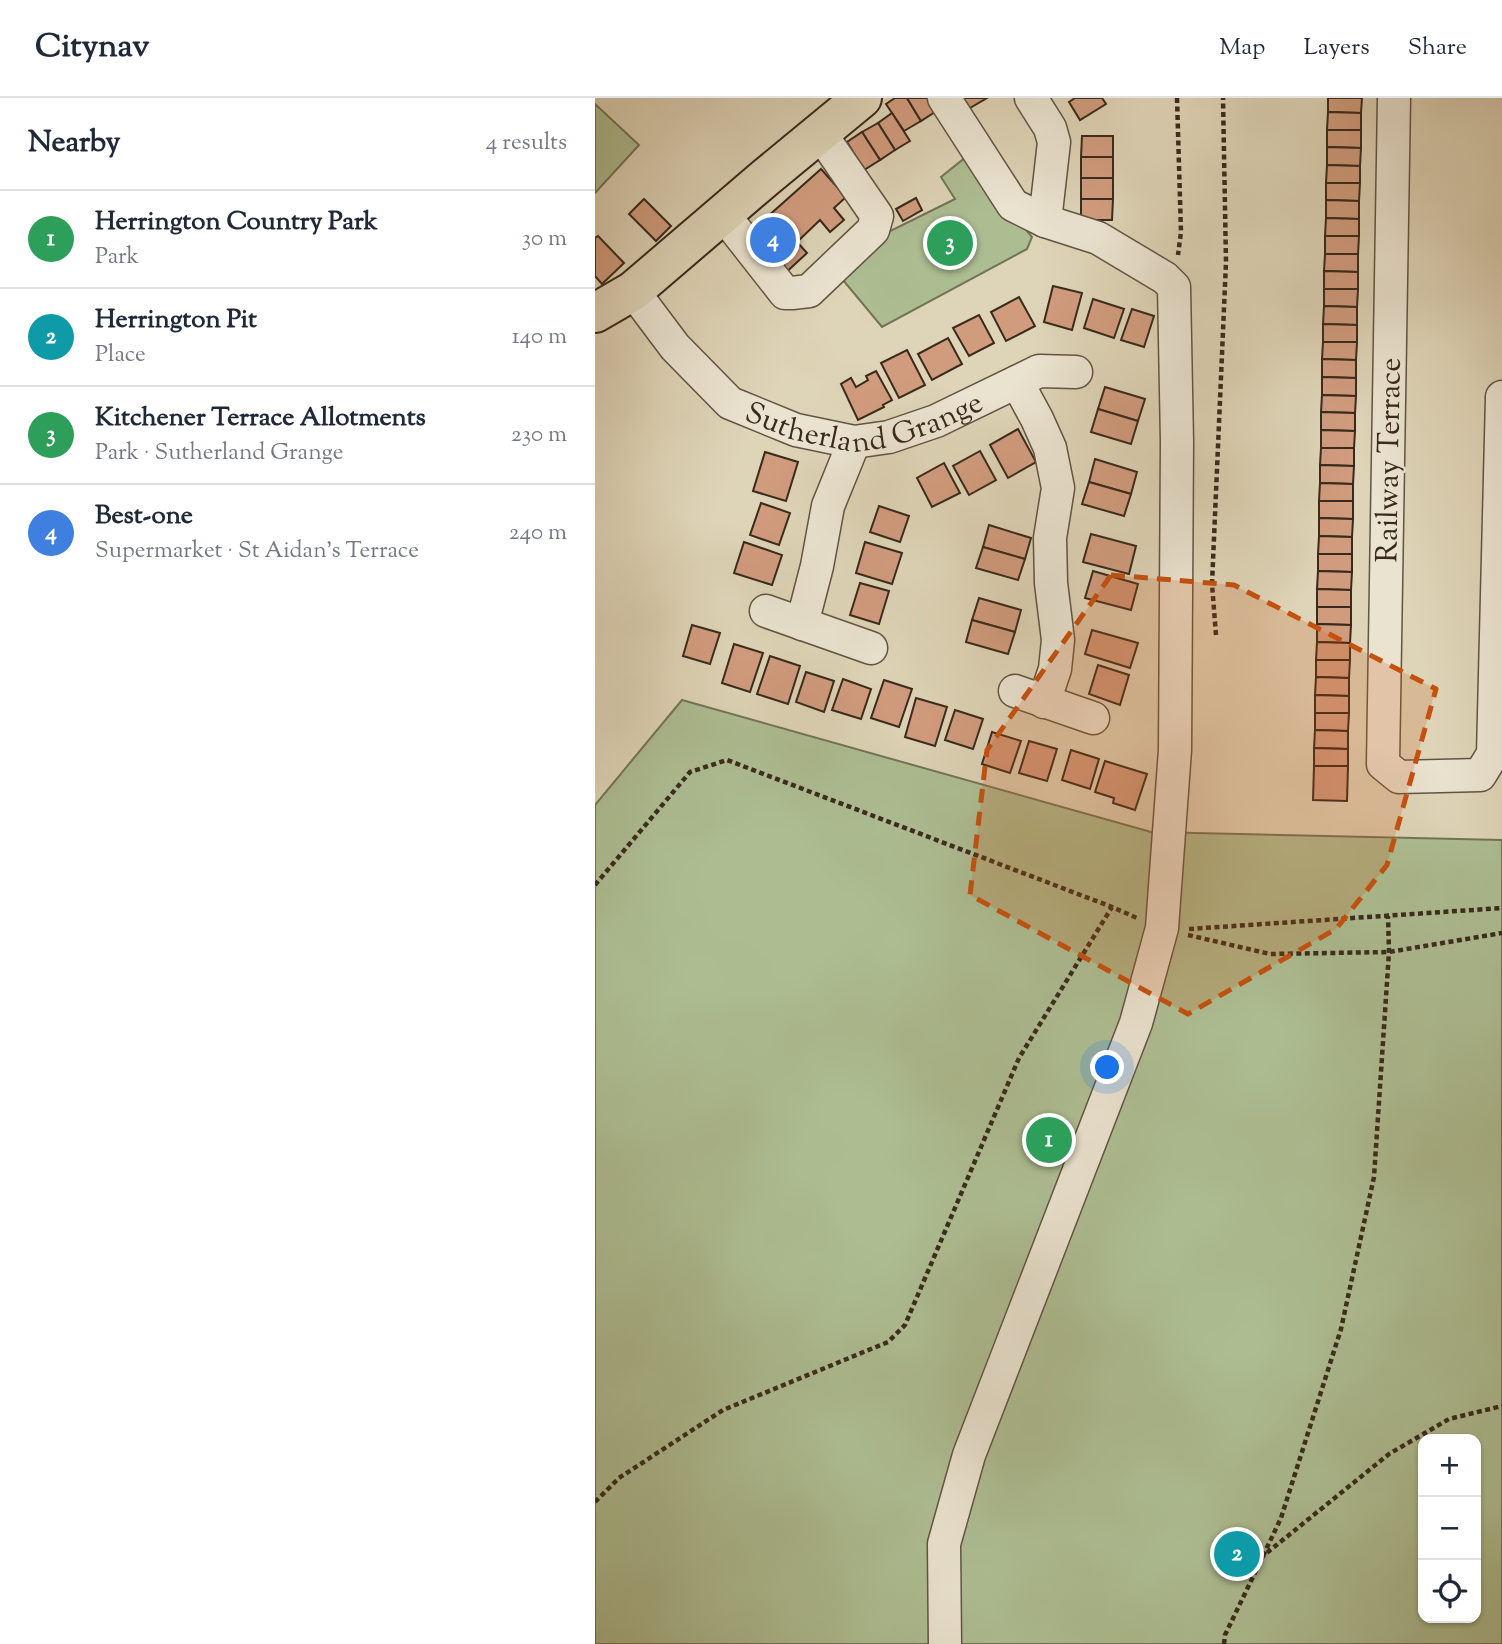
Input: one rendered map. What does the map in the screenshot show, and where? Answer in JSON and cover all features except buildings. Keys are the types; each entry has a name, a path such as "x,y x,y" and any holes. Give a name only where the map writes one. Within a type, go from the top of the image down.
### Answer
{"main road":[{"path":"595,313 633,291 862,98"}],"street":[{"path":"944,98 1013,205 1045,221 1098,238 1165,278 1174,287 1177,442 1175,750 1165,929 1136,1023 969,1455 944,1544 945,1644"},
{"path":"1031,98 1050,128 1054,142 1045,221"},
{"name":"Railway Terrace","path":"1394,98 1383,764 1399,777 1480,775 1493,754 1502,397"},
{"path":"723,214 785,293 809,291 873,230 877,216 820,133"},
{"name":"Sutherland Grange","path":"633,291 674,346 730,403 796,430 854,442 889,437 936,421 1039,371 1076,372"},
{"name":"Sutherland Grange","path":"1017,382 1050,448 1058,488 1050,538 1051,583 1058,640 1055,669 1044,702"},
{"path":"802,624 817,566 828,506 854,442"},
{"path":"766,611 871,648"},
{"path":"1015,691 1093,718"}],"path":[{"path":"1174,287 1181,232 1177,98"},
{"path":"1216,635 1212,584 1226,262 1223,98"},
{"path":"595,885 691,772 727,760 1165,929 1270,954 1389,952 1502,933"},
{"path":"595,1502 619,1478 723,1410 888,1342 905,1325 1019,1058 1112,907"},
{"path":"1165,929 1502,908"},
{"path":"1224,1644 1225,1635 1281,1518 1341,1329 1374,1177 1389,952 1388,916"},
{"path":"1263,1556 1389,1454 1449,1419 1502,1406"}],"highlighted area":[{"path":"1111,575 1234,585 1436,689 1387,865 1336,929 1188,1014 970,895 987,750"}],"green space":[{"path":"595,104 639,145 595,193"},
{"path":"966,157 1032,237 1027,249 882,327 838,274 878,237 955,199 941,177"},
{"path":"682,700 1151,832 1502,840 1502,1644 595,1644 595,805"}],"place":[{"name":"Best-one","path":"773,240"},
{"name":"Kitchener Terrace Allotments","path":"950,243"},
{"name":"Herrington Country Park","path":"1049,1140"},
{"name":"Herrington Pit","path":"1237,1554"}]}
